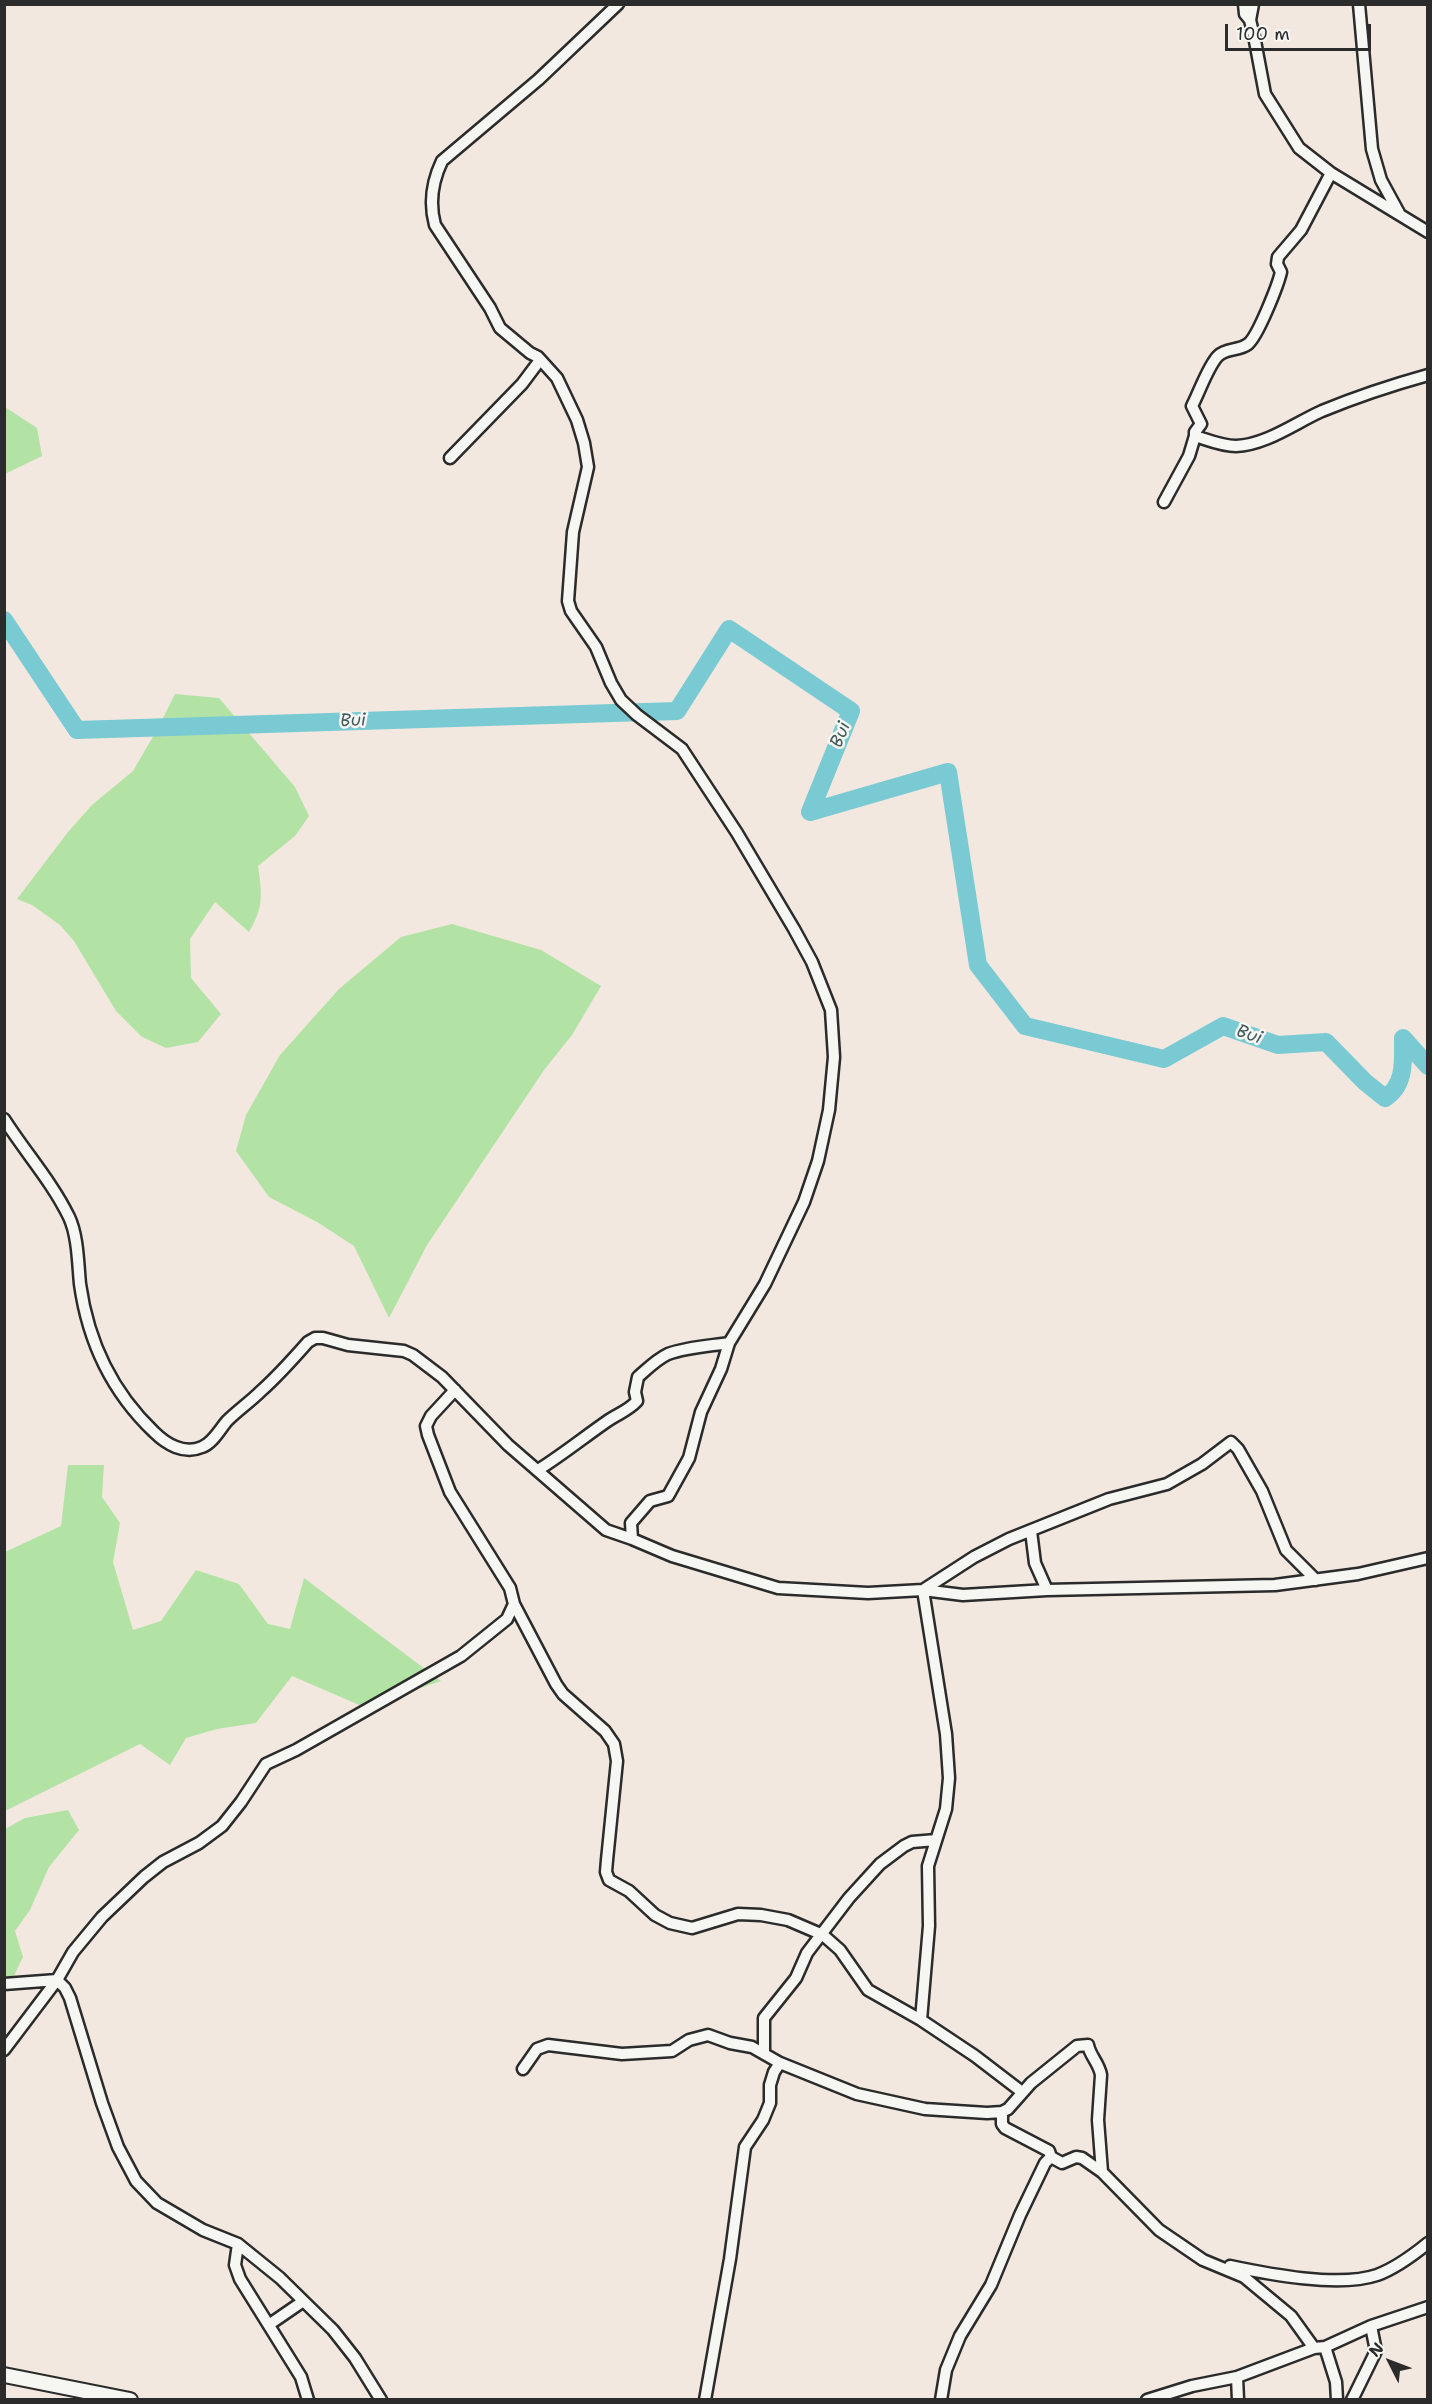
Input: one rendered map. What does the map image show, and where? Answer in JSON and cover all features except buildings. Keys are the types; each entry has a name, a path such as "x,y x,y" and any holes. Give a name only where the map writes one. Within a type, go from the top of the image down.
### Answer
{"street":[{"path":"618,4 538,80 442,161 435,176 432,212 435,225 500,328 540,360 556,378 577,420 588,467 573,532 568,601 571,611 596,647 611,683 621,699 637,715 682,749 794,929 812,962 831,1010 834,1057 829,1110 818,1161 804,1202 765,1284 729,1342 721,1369 701,1412 689,1458 678,1480 668,1496 650,1501 631,1523 632,1539"},
{"path":"1244,4 1245,14 1250,20"},
{"path":"1253,4 1250,20 1265,94 1299,148 1331,172 1428,232"},
{"path":"1359,4 1372,149 1383,186 1401,215 1414,224"},
{"path":"1164,502 1189,456 1195,432 1201,424 1192,406 1214,361 1224,352 1247,345 1256,335 1278,285 1281,272 1277,264 1278,257 1301,230 1331,172"},
{"path":"450,458 522,384 540,360"},
{"path":"1195,436 1239,445 1271,436 1320,412 1383,388 1428,375"},
{"path":"4,1119 49,1183 70,1219 83,1304 102,1362 114,1383 147,1425 179,1449 191,1450 203,1447 233,1416 262,1391 308,1342 315,1338 354,1346 404,1351 425,1363 455,1390 508,1445 566,1498 606,1530 672,1556 778,1588 868,1593 922,1590 963,1595 1047,1590 1275,1585 1316,1580 1428,1558"},
{"path":"538,1470 630,1408 637,1401 635,1392 638,1377 660,1359 689,1349 729,1342"},
{"path":"455,1390 431,1416 426,1426 450,1492 510,1588 514,1604 556,1684 605,1731 614,1744 617,1761 606,1872 609,1880 640,1899 655,1915 680,1926 699,1927 738,1914 761,1915 788,1920 823,1935 847,1958 868,1990 921,2020 975,2056 1022,2092"},
{"path":"922,1590 974,1557 1031,1531 1109,1499 1167,1484 1203,1464 1232,1442 1262,1491 1286,1550 1316,1580"},
{"path":"1031,1531 1035,1563 1047,1590"},
{"path":"921,2020 929,1926 928,1866 948,1797 949,1778 946,1734 922,1590"},
{"path":"4,2050 57,1980 73,1952 123,1895 163,1862 199,1843 222,1826 242,1802 266,1764 296,1750 461,1656 507,1619 514,1604"},
{"path":"764,2052 764,2018 796,1978 807,1953 849,1898 880,1864 904,1846 912,1842 936,1840"},
{"path":"4,1984 57,1980 65,1988 118,2147 136,2181 157,2203 179,2217 238,2244 280,2278 333,2330 355,2358 381,2400"},
{"path":"523,2069 537,2049 548,2045 622,2054 672,2051 689,2040 708,2035 764,2052 780,2063 846,2090 914,2107 987,2113 1002,2112 1012,2105 1022,2092 1077,2046 1088,2044 1090,2056 1100,2068 1101,2075 1098,2120 1102,2172"},
{"path":"705,2400 730,2259 745,2147 763,2120 770,2103 770,2085 780,2063"},
{"path":"1002,2112 1003,2127 1049,2151 1052,2157 1062,2163 1076,2157 1082,2158 1102,2172 1159,2230 1203,2260 1244,2277 1291,2316 1320,2348 1336,2382 1337,2400"},
{"path":"941,2400 946,2370 960,2336 991,2285 1020,2215 1045,2163 1052,2157"},
{"path":"1203,2260 1276,2275 1322,2279 1358,2278 1377,2274 1396,2265 1413,2256 1428,2243"},
{"path":"238,2244 235,2265 240,2279 301,2377 308,2400"},
{"path":"270,2324 302,2302"},
{"path":"1147,2400 1192,2386 1237,2378 1320,2348 1371,2326 1428,2307"},
{"path":"1352,2400 1376,2351 1371,2326"},
{"path":"4,2376 130,2400"},
{"path":"1237,2378 1238,2400"}],"green space":[{"path":"5,407 37,428 42,456 5,474"},
{"path":"175,694 219,698 295,787 309,816 295,836 258,866 261,900 249,932 215,902 190,939 191,978 221,1014 198,1042 166,1048 142,1037 116,1011 74,941 60,925 32,905 17,899 68,832 92,805 133,771"},
{"path":"452,924 541,950 601,986 572,1035 544,1070 427,1245 389,1318 354,1246 317,1222 269,1197 236,1151 246,1115 280,1055 339,989 401,937"},
{"path":"68,1465 104,1465 102,1497 120,1523 113,1562 133,1630 161,1621 196,1570 239,1584 268,1624 290,1629 304,1578 441,1681 364,1707 292,1676 256,1723 217,1729 186,1738 170,1765 140,1744 5,1811 5,1552 61,1526"},
{"path":"68,1810 79,1830 49,1867 30,1910 15,1931 23,1957 11,1982 5,1985 5,1829 25,1818"}],"waterway":[{"name":"Bui","path":"4,620 77,730 677,711 729,629 851,711 810,812 948,772 978,965 1025,1026 1164,1059 1223,1026 1278,1045 1326,1042 1365,1082 1385,1098 1392,1093 1400,1079 1403,1063 1403,1038 1428,1066"}]}
